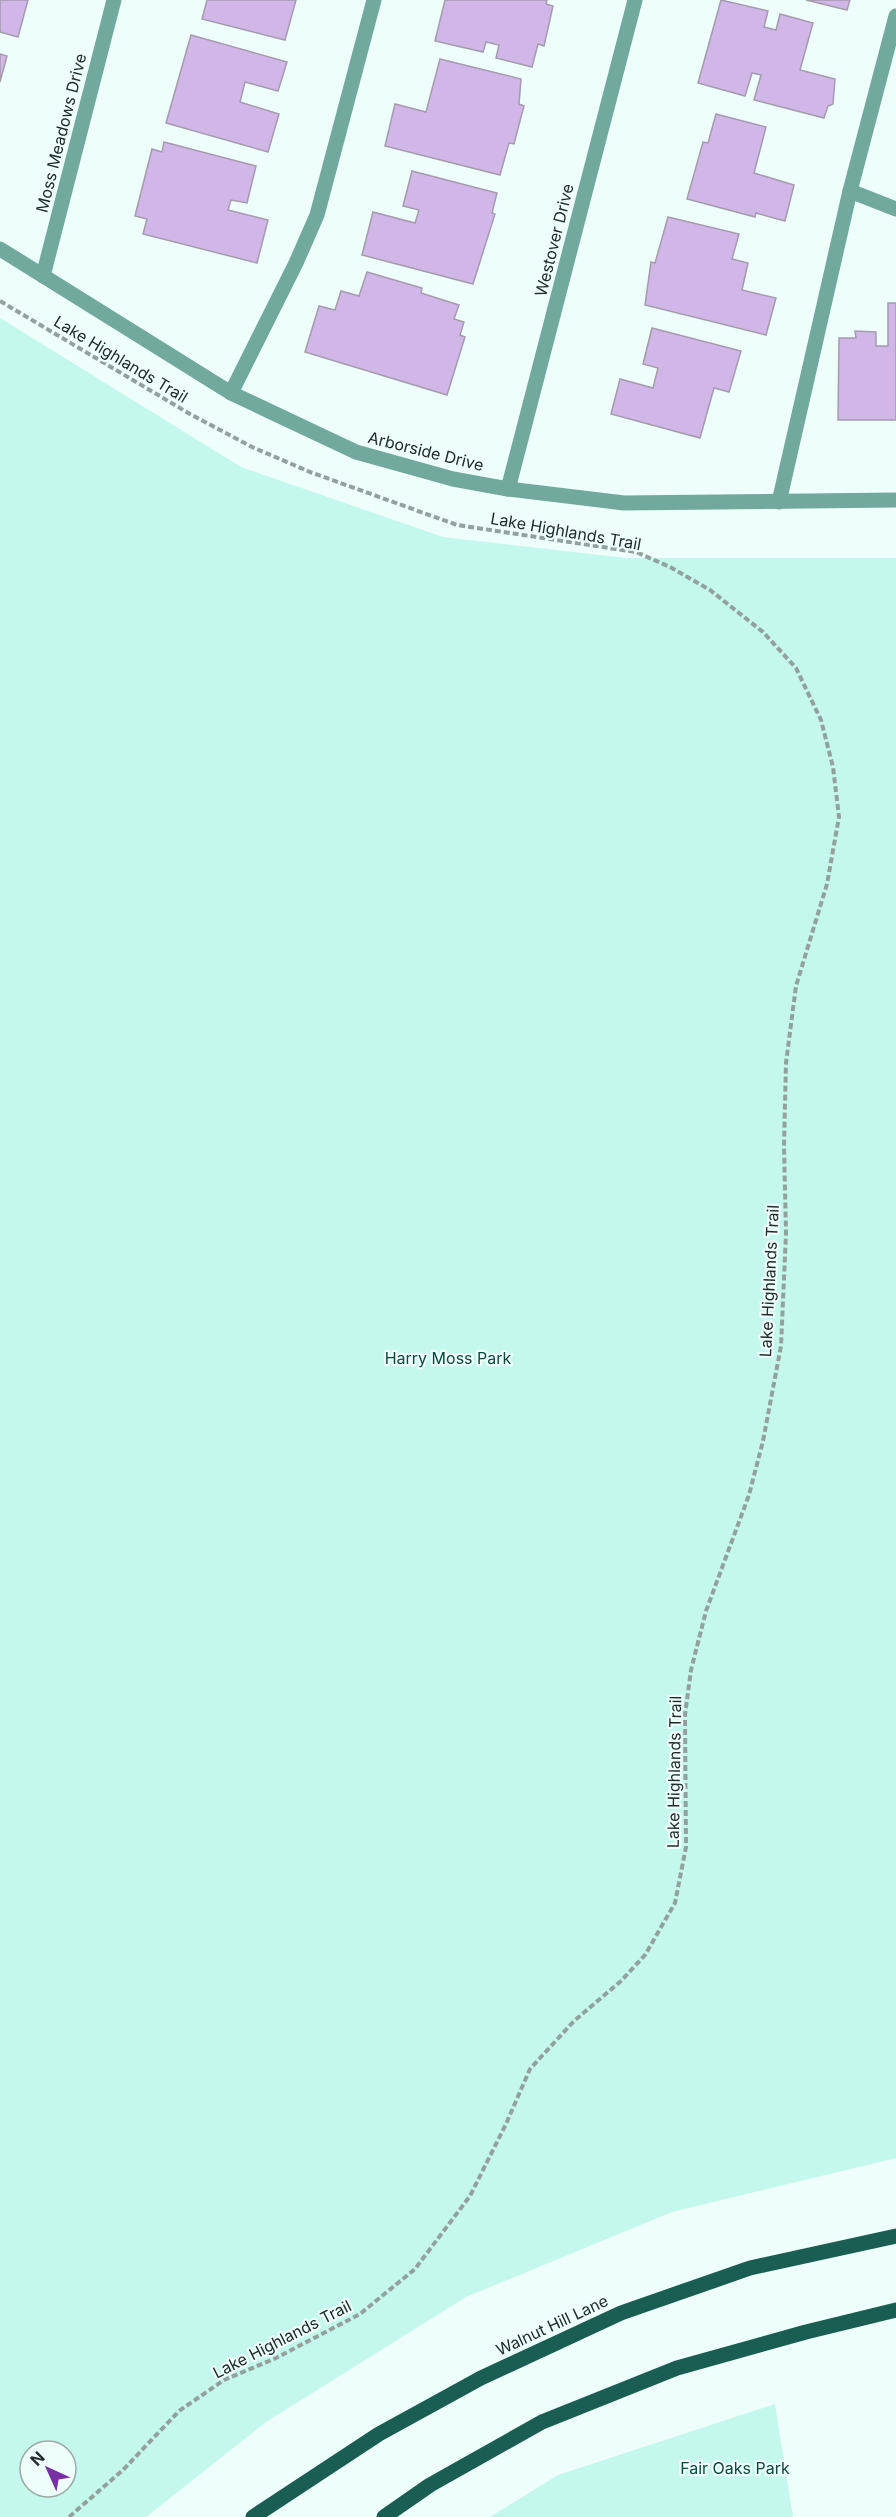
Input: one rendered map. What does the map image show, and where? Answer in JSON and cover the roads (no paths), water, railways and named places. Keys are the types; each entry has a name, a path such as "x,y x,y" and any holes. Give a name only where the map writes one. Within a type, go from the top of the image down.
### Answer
{"main road":[{"name":"Walnut Hill Lane","path":"253,2517 389,2429 481,2378 621,2313 750,2268 896,2235"},
{"path":"384,2517 430,2485 542,2422 563,2413 676,2368 896,2310"}],"street":[{"name":"Moss Meadows Drive","path":"43,276 114,0"},
{"path":"231,393 296,263 317,215 374,0"},
{"name":"Westover Drive","path":"508,489 634,0"},
{"path":"779,502 850,190 896,16"},
{"path":"850,190 896,209"},
{"name":"Arborside Drive","path":"0,249 231,393 356,452 453,479 508,489 624,503 896,500"}],"park label":[{"name":"Harry Moss Park","path":"448,1358"},
{"name":"Fair Oaks Park","path":"735,2468"}]}
